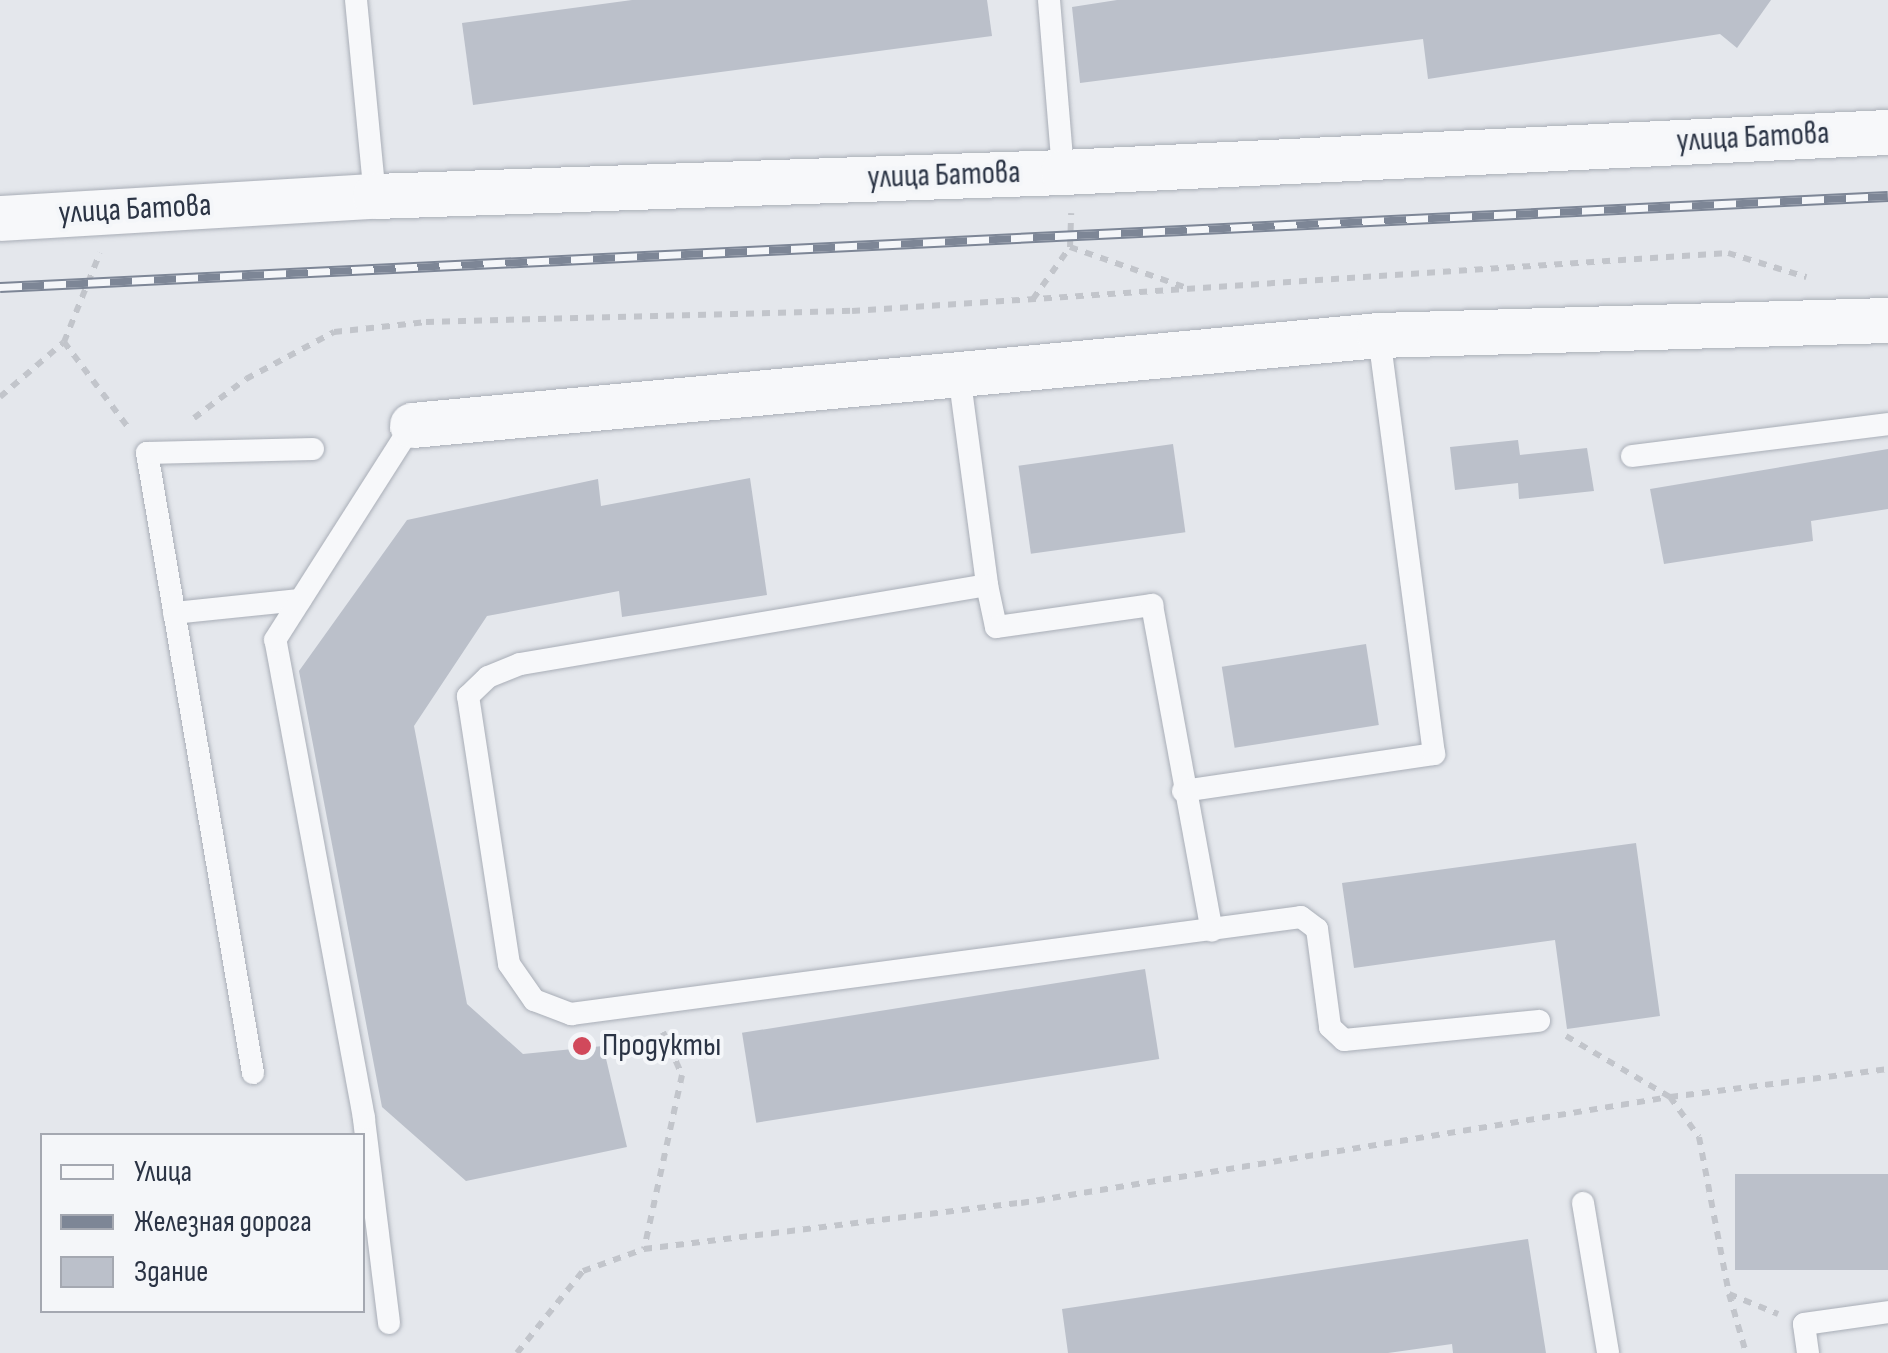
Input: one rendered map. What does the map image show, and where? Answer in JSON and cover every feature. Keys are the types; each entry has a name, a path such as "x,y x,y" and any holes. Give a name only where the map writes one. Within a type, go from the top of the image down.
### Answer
{"street":[{"name":"улица Батова","path":"0,218 375,196 1063,172 1888,132"},
{"path":"412,426 1378,335 1888,320"}],"lane":[{"path":"356,0 375,196"},
{"path":"1048,0 1063,172"},
{"path":"1183,791 1434,754 1378,335"},
{"path":"960,374 996,627 1152,605 1183,791 1212,931"},
{"path":"1632,456 1888,424"},
{"path":"389,1323 364,1118 274,640 412,426"},
{"path":"253,1073 147,453 313,450"},
{"path":"987,585 520,664 488,677 468,696 509,964 534,1000 571,1014 1312,920 1330,1028 1344,1040 1539,1020"},
{"path":"174,613 300,600"},
{"path":"1583,1203 1608,1353"},
{"path":"1808,1353 1804,1324 1888,1312"}],"path":[{"path":"1032,300 1070,246 1063,172"},
{"path":"0,397 64,342 119,211"},
{"path":"1070,246 1192,290"},
{"path":"64,342 147,453 246,379 334,332 426,322 1032,300 1728,253 1817,280"},
{"path":"644,1249 682,1075 646,1004"},
{"path":"1539,1020 1670,1097 1698,1137 1729,1294 1746,1353"},
{"path":"517,1353 583,1271 644,1249 1021,1203 1670,1097 1888,1070"},
{"path":"1729,1294 1804,1324"}],"building":[{"path":"632,0 987,0 992,36 473,105 462,23"},
{"path":"1117,0 1771,0 1737,48 1720,34 1428,79 1423,39 1080,83 1072,7"},
{"path":"1518,440 1520,455 1587,448 1594,491 1519,499 1518,483 1455,490 1450,447"},
{"path":"1173,444 1185,532 1031,554 1019,466"},
{"path":"1888,449 1888,509 1811,521 1813,541 1664,564 1650,489"},
{"path":"750,478 767,595 622,617 619,591 487,616 414,726 467,1004 523,1054 603,1046 627,1147 466,1181 382,1107 299,671 407,520 598,479 601,506"},
{"path":"1366,644 1379,725 1235,748 1222,667"},
{"path":"1636,843 1660,1016 1567,1029 1555,940 1354,968 1342,883"},
{"path":"1145,969 1159,1059 756,1123 742,1033"},
{"path":"1735,1174 1888,1174 1888,1270 1735,1270"},
{"path":"1528,1239 1546,1353 1453,1353 1452,1344 1388,1353 1068,1353 1062,1309"}],"railway":[{"path":"0,287 1888,196"}],"place":[{"name":"Продукты","path":"582,1046"}]}
